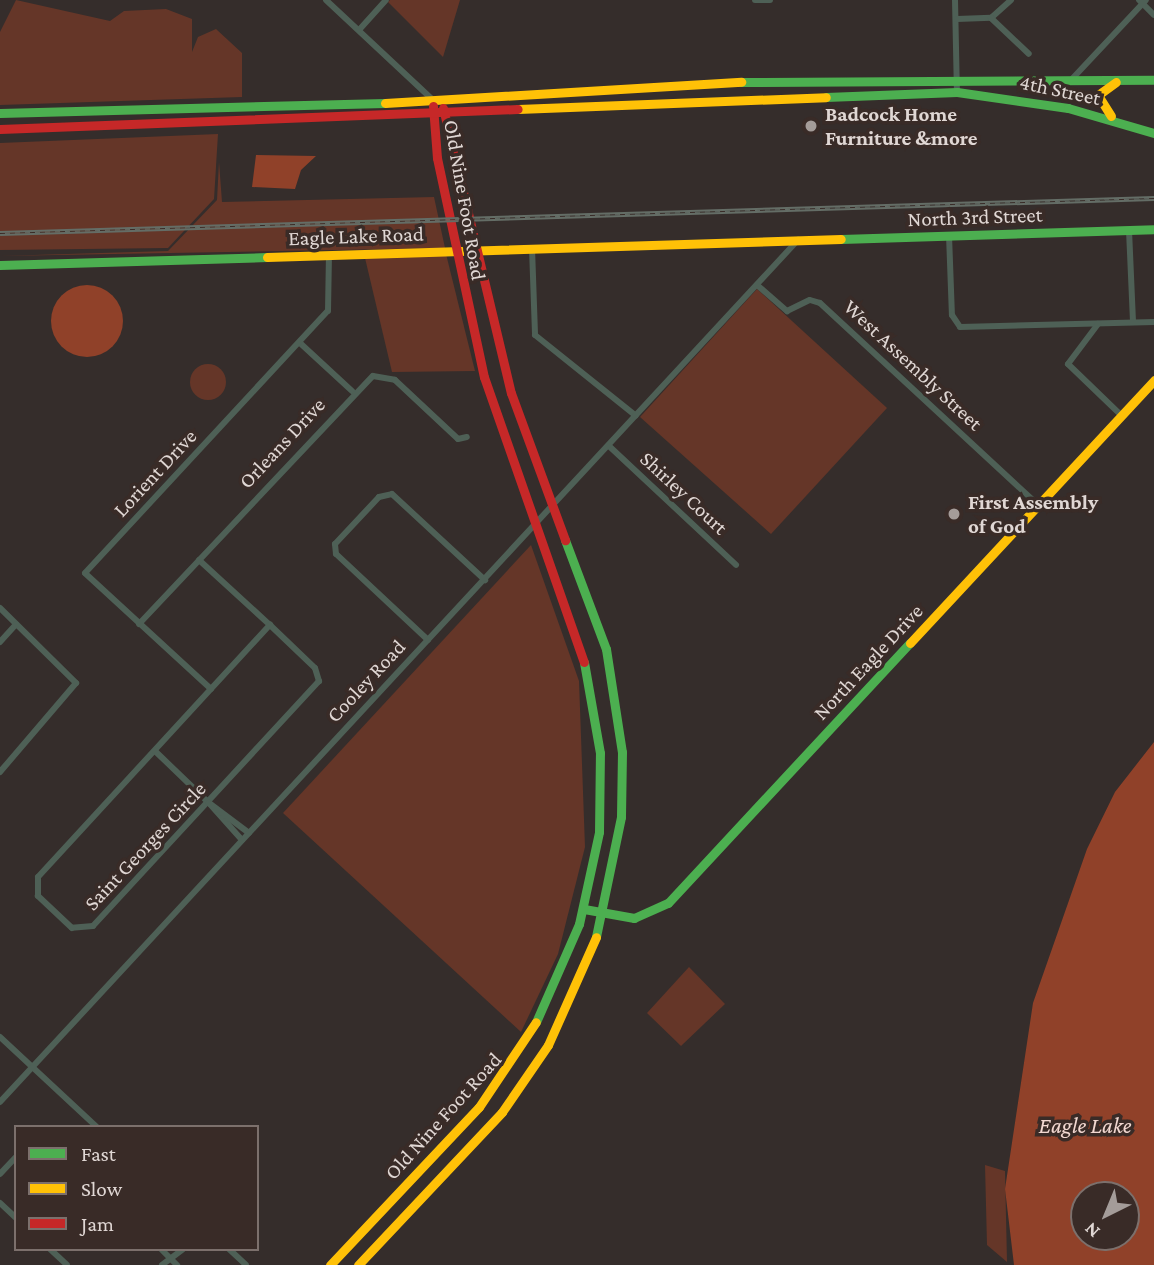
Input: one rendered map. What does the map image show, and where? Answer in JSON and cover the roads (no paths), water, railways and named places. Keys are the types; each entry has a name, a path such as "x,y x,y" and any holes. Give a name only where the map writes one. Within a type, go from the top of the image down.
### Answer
{"main road":[{"path":"0,113 435,102 772,80 957,76 1070,81 1154,80"},
{"path":"772,80 774,96"},
{"path":"1116,120 1097,100 1101,90 1119,81"},
{"name":"4th Street","path":"193,123 431,116 774,96 957,92 1116,120 1154,132"},
{"name":"Old Nine Foot Road","path":"330,1265 502,1079 548,1003 584,909 600,816 597,721 576,626 487,388 455,250 431,116 435,102 449,115 474,250 511,393 596,616 619,717 621,817 604,914 574,995 530,1075 358,1265"},
{"path":"257,121 269,113 349,104"},
{"path":"0,129 193,123 253,107"},
{"path":"64,112 64,127"},
{"name":"North 3rd Street","path":"798,240 1154,229"},
{"name":"Eagle Lake Road","path":"0,265 798,240"},
{"name":"North Eagle Drive","path":"584,909 604,914 643,917 668,903 1154,380"}],"street":[{"path":"326,0 435,102"},
{"path":"359,30 386,0"},
{"path":"755,0 770,0"},
{"path":"955,0 957,92"},
{"path":"957,19 991,18 1011,0"},
{"path":"1070,81 1142,1 1154,15"},
{"path":"991,18 1029,54"},
{"path":"1129,230 1133,322"},
{"path":"949,235 957,324 1154,322"},
{"name":"Cooley Road","path":"0,1102 798,240"},
{"path":"532,248 538,341 636,416"},
{"name":"Lorient Drive","path":"211,689 85,573 328,312 329,255"},
{"name":"West Assembly Street","path":"757,285 787,311 810,300 820,303 1038,505"},
{"path":"1098,324 1068,364 1121,415"},
{"path":"300,343 352,391"},
{"name":"Orleans Drive","path":"139,624 352,391 373,376 384,376 458,439 467,437"},
{"name":"Shirley Court","path":"609,446 736,565"},
{"path":"428,640 336,554 335,544 379,497 392,494 485,580"},
{"name":"Saint Georges Circle","path":"199,560 270,625 314,668 319,681 93,926 72,928 38,895 38,877 270,625"},
{"path":"0,608 71,674 75,687 0,772"},
{"path":"0,642 16,624"},
{"path":"155,751 209,803 242,840"},
{"path":"209,803 229,815 248,833"},
{"path":"223,821 229,815"},
{"path":"0,1037 95,1125"},
{"path":"0,1174 14,1159"},
{"path":"0,1203 14,1215"},
{"path":"52,1251 67,1265"},
{"path":"231,1251 246,1265"},
{"path":"162,1265 169,1253 177,1265"}],"water":[{"path":"256,155 316,156 301,170 295,189 252,187"},
{"path":"87,285 107,291 117,301 123,321 117,341 107,351 87,357 67,351 57,341 51,321 57,301 67,291"},
{"name":"Eagle Lake","path":"1154,742 1154,1265 1014,1265 1005,1189 1033,1003 1087,849 1115,792"}],"railway":[{"path":"0,233 1154,198"}],"place":[{"name":"Badcock Home Furniture &more","path":"811,126"},
{"name":"First Assembly of God","path":"954,514"}]}
